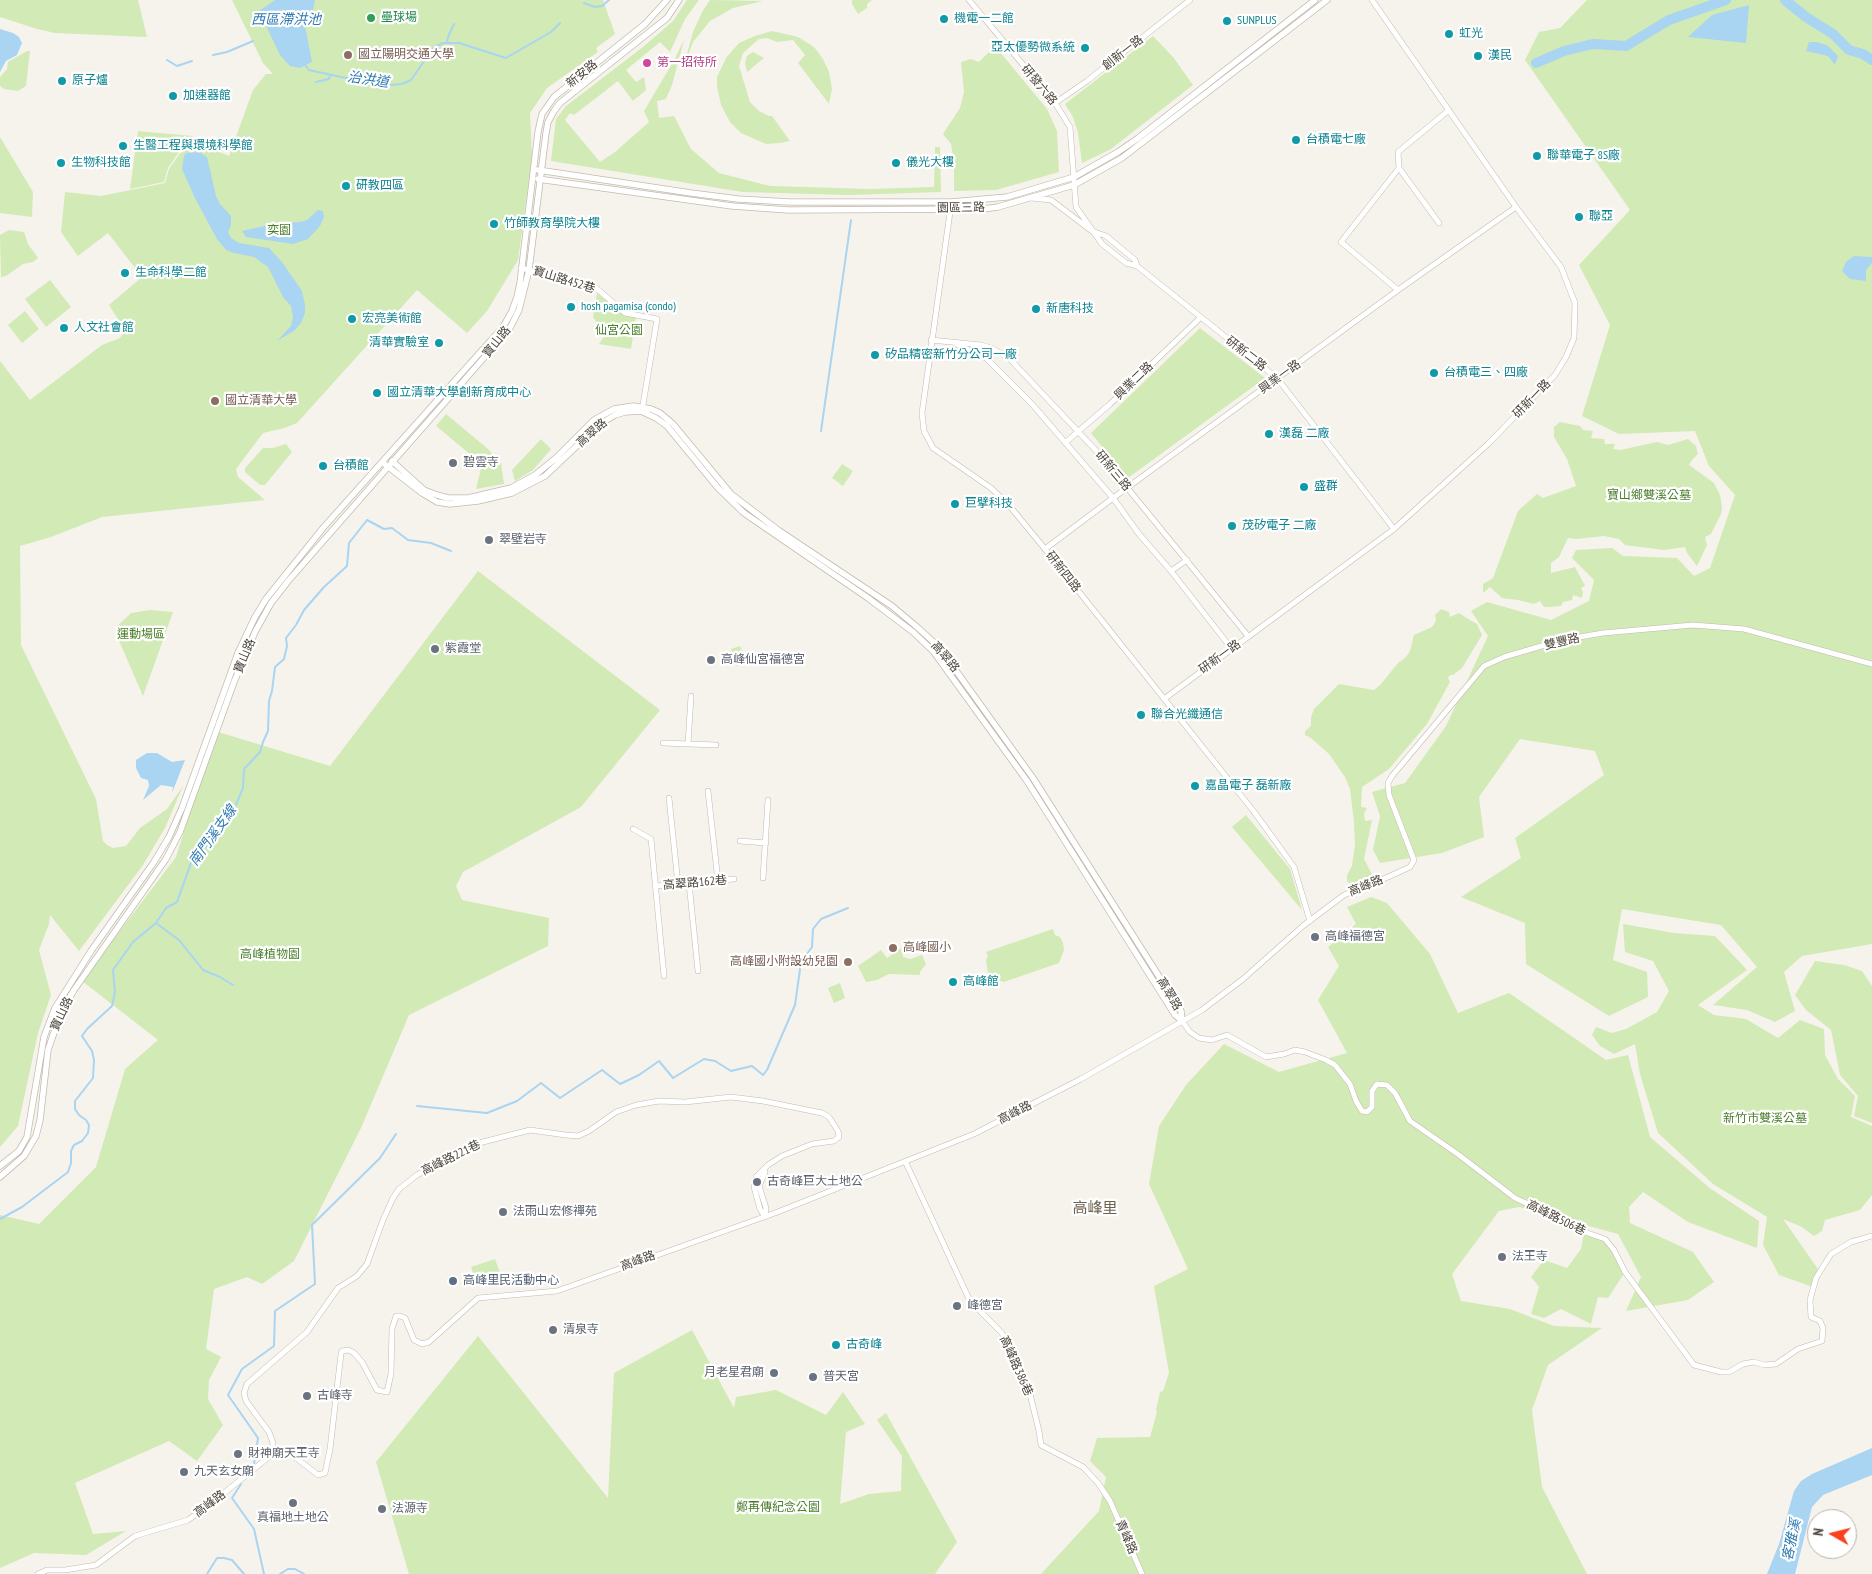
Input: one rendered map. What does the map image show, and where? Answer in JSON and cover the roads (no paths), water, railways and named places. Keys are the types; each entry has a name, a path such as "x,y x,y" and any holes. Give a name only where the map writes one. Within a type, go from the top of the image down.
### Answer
{"street":[{"name":"新安路","path":"535,170 540,121 548,105 562,90 645,24 667,0"},
{"name":"新安路","path":"542,170 548,122 560,103 667,18 679,0"},
{"name":"研發六路","path":"969,0 1054,103 1070,127 1074,185"},
{"name":"創新一路","path":"1054,103 1087,81 1190,0"},
{"name":"園區三路","path":"534,178 742,206 788,210 951,206 1007,197 1074,177 1137,139 1314,0"},
{"name":"園區三路","path":"535,170 738,199 998,207 1074,185 1122,158 1327,0"},
{"name":"研新一路","path":"1164,699 1394,529 1488,444 1555,375 1566,357 1574,338 1575,303 1561,267 1516,207 1372,0"},
{"path":"1439,223 1399,168 1398,152 1449,110"},
{"path":"1398,290 1341,242 1399,168"},
{"name":"寶山路","path":"0,1166 18,1151 27,1137 47,1027 55,1008 91,951 154,862 169,837 182,808 249,627 323,528 503,327 517,297 535,170"},
{"name":"寶山路","path":"0,1177 24,1156 36,1136 40,1120 48,1050 61,1012 74,990 166,859 180,832 234,682 268,601 388,468 510,328 523,297 529,270 542,170"},
{"name":"研新二路","path":"1074,185 1076,207 1102,244 1126,263 1137,266 1277,378 1394,529"},
{"name":"研新二路","path":"1030,198 1051,200 1092,231 1106,236 1130,255 1135,260 1137,266"},
{"name":"研新四路","path":"951,206 922,413 924,431 933,448 991,488 1008,504 1255,813 1294,867 1310,921"},
{"name":"興業一路","path":"1045,549 1398,290 1516,207"},
{"name":"寶山路452巷","path":"521,268 595,287 625,313 657,319 642,409"},
{"name":"興業二路","path":"1066,442 1110,404 1200,318"},
{"name":"研新三路","path":"932,340 968,343 991,348 1009,358 1079,431 1248,636"},
{"name":"研新三路","path":"953,343 986,358 1032,404 1113,498 1139,534 1171,571 1231,648"},
{"name":"高翠路","path":"387,456 424,490 450,504 512,493 527,487 545,476 600,424 615,415 642,409 668,426 718,488 744,513 868,598 913,632 933,652 1027,780 1175,1015 1182,1021"},
{"path":"382,462 422,493 438,499"},
{"path":"1171,571 1187,560"},
{"name":"雙豐路","path":"1414,860 1389,794 1388,783 1484,666 1504,657 1562,640 1603,633 1693,625 1744,629 1872,664"},
{"path":"688,744 691,696"},
{"path":"663,743 716,745"},
{"path":"708,791 718,881"},
{"path":"669,798 678,884"},
{"path":"763,878 768,800"},
{"path":"633,828 651,839 664,976"},
{"path":"740,842 766,843"},
{"name":"高峰路","path":"38,1574 47,1570 66,1570 96,1565 136,1536 188,1520 270,1456 285,1451 318,1475 325,1473 330,1448 342,1351 348,1350 353,1352 362,1362 377,1390 387,1392 391,1380 392,1329 396,1316 405,1318 414,1340 422,1344 428,1342 478,1298 557,1291 906,1163 982,1130 1081,1079 1202,1010 1243,980 1310,921 1344,895 1388,878 1410,867 1414,860"},
{"name":"高翠路162巷","path":"656,886 734,879"},
{"path":"689,883 698,971"},
{"path":"91,951 97,957"},
{"name":"高峰路506巷","path":"1182,1021 1190,1032 1199,1038 1212,1040 1227,1035 1266,1057 1294,1050 1326,1060 1335,1066 1350,1084 1362,1111 1367,1112 1372,1107 1372,1091 1377,1084 1387,1085 1395,1093 1410,1121 1459,1155 1515,1198 1578,1230 1605,1239 1614,1250 1624,1272 1694,1366 1729,1372 1743,1364 1754,1362 1764,1365 1776,1364 1798,1348 1822,1341 1823,1328 1820,1321 1811,1317 1810,1300 1816,1278 1831,1254 1851,1242 1872,1236"},
{"name":"高峰路221巷","path":"270,1456 273,1443 269,1432 246,1401 244,1393 247,1384 307,1332 338,1288 357,1276 367,1264 393,1198 399,1189 417,1175 475,1144 530,1130 578,1136 589,1131 616,1112 636,1105 660,1101 685,1102 730,1097 771,1102 822,1113 830,1117 838,1131 839,1137 834,1141 812,1144 782,1156 768,1165 759,1186 766,1208 765,1216"},
{"name":"高峰路386巷","path":"906,1163 970,1301 1002,1333 1029,1390 1041,1445 1083,1468 1098,1483 1110,1501"},
{"name":"青峰路","path":"1110,1501 1142,1574"}],"water":[{"name":"西區滯洪池","path":"275,0 315,0 313,10 305,26 312,62 300,68 290,66 280,55 259,11"},
{"path":"1749,5 1746,43 1688,37 1712,15"},
{"path":"0,29 13,33 19,37 22,43 17,55 6,61 0,72"},
{"path":"1809,42 1817,42 1828,46 1838,56 1835,65 1828,56 1806,51"},
{"path":"199,152 207,157 216,196 220,204 231,216 231,225 228,232 231,238 239,243 269,248 282,262 302,291 305,313 301,323 295,330 277,341 291,326 293,317 291,306 283,297 268,267 254,257 226,250 217,239 182,169 186,153"},
{"path":"318,210 323,211 324,217 320,226 308,239 293,244 246,237 242,231 273,224 300,222 307,220"},
{"path":"1854,256 1872,257 1872,263 1866,270 1866,281 1850,279 1842,271 1846,262"},
{"path":"147,753 157,753 172,762 185,760 172,793 173,787 161,785 143,800 149,786 148,780 141,778 136,768 136,760"},
{"name":"客雅溪","path":"1872,1448 1872,1475 1823,1495 1811,1509 1807,1509 1807,1527 1795,1574 1767,1574 1779,1544 1794,1491 1801,1481 1812,1474"}],"waterway":[{"path":"584,3 595,7 602,6 609,0"},
{"path":"1536,63 1564,51 1593,44 1626,46 1669,20 1726,0"},
{"path":"1785,0 1806,17 1833,34 1849,50 1863,54 1872,60"},
{"name":"治洪道","path":"305,65 309,70 341,77 392,85 402,84 411,80 434,47 443,43 459,43 506,58 551,32 560,23"},
{"name":"治洪道","path":"447,43 454,24"},
{"path":"213,55 227,52 253,41"},
{"path":"167,60 177,66 192,61"},
{"name":"治洪道","path":"316,82 329,79 330,75"},
{"path":"821,431 851,220"},
{"name":"南門溪支線","path":"0,1219 22,1207 68,1172 71,1163 71,1151 74,1145 82,1141 88,1133 89,1125 75,1109 75,1101 93,1078 94,1060 92,1051 82,1036 112,1006 115,992 113,970 133,942 156,923 166,908 177,902 191,863 233,812 243,788 244,769 260,752 268,731 269,701 275,667 284,659 287,646 286,638 304,610 324,587 347,566 349,543 367,520 384,529 392,528 408,540 431,543 451,551"},
{"path":"417,1106 487,1113 517,1101 541,1083 560,1098 602,1070 620,1084 639,1075 659,1061 673,1078 704,1059 715,1061 731,1071 752,1066 763,1075 767,1070 795,1005 801,962 812,947 813,929 821,919 848,908"},
{"path":"156,923 179,940 203,970 233,985"},
{"path":"254,1464 258,1438 228,1395 242,1369 274,1346 275,1311 315,1284 312,1225 380,1158 396,1134"},
{"path":"241,1484 232,1498 254,1529 264,1574"},
{"path":"207,1574 217,1558 232,1560 244,1574"},
{"path":"280,1574 288,1569 295,1569 304,1574"}],"place":[{"name":"壘球場","path":"371,18"},
{"name":"機電一二館","path":"944,19"},
{"name":"SUNPLUS","path":"1227,21"},
{"name":"虹光","path":"1449,34"},
{"name":"亞太優勢微系統","path":"1085,48"},
{"name":"國立陽明交通大學","path":"348,55"},
{"name":"漢民","path":"1478,56"},
{"name":"第一招待所","path":"647,63"},
{"name":"原子爐","path":"62,81"},
{"name":"加速器館","path":"173,96"},
{"name":"台積電七廠","path":"1296,140"},
{"name":"生醫工程與環境科學館","path":"123,146"},
{"name":"聯華電子 8S廠","path":"1537,156"},
{"name":"生物科技館","path":"61,163"},
{"name":"儀光大樓","path":"896,163"},
{"name":"研教四區","path":"346,186"},
{"name":"聯亞","path":"1579,217"},
{"name":"竹師教育學院大樓","path":"494,224"},
{"name":"生命科學二館","path":"125,273"},
{"name":"hosh pagamisa (condo)","path":"571,307"},
{"name":"新唐科技","path":"1036,309"},
{"name":"宏亮美術館","path":"352,319"},
{"name":"人文社會館","path":"64,328"},
{"name":"清華實驗室","path":"439,343"},
{"name":"矽品精密新竹分公司一廠","path":"875,355"},
{"name":"台積電三、四廠","path":"1434,373"},
{"name":"國立清華大學創新育成中心","path":"377,393"},
{"name":"國立清華大學","path":"215,401"},
{"name":"漢磊 二廠","path":"1269,434"},
{"name":"碧雲寺","path":"453,463"},
{"name":"台積館","path":"323,466"},
{"name":"盛群","path":"1304,487"},
{"name":"巨擘科技","path":"955,504"},
{"name":"茂矽電子 二廠","path":"1232,526"},
{"name":"翠壁岩寺","path":"489,540"},
{"name":"紫霞堂","path":"435,649"},
{"name":"高峰仙宮福德宮","path":"711,660"},
{"name":"聯合光纖通信","path":"1141,715"},
{"name":"嘉晶電子 磊新廠","path":"1195,786"},
{"name":"高峰福德宮","path":"1315,937"},
{"name":"高峰國小","path":"893,948"},
{"name":"高峰國小附設幼兒園","path":"848,962"},
{"name":"高峰館","path":"953,982"},
{"name":"古奇峰巨大土地公","path":"757,1182"},
{"name":"法雨山宏修禪苑","path":"503,1212"},
{"name":"法王寺","path":"1502,1257"},
{"name":"高峰里民活動中心","path":"453,1281"},
{"name":"峰德宮","path":"957,1306"},
{"name":"清泉寺","path":"553,1330"},
{"name":"古奇峰","path":"836,1345"},
{"name":"月老星君廟","path":"774,1373"},
{"name":"普天宮","path":"813,1377"},
{"name":"古峰寺","path":"307,1396"},
{"name":"財神廟天王寺","path":"238,1454"},
{"name":"九天玄女廟","path":"184,1472"},
{"name":"真福地土地公","path":"293,1503"},
{"name":"法源寺","path":"382,1509"}],"district":[{"name":"高峰里","path":"1095,1209"}],"park label":[{"name":"奕園","path":"279,231"},
{"name":"仙宮公園","path":"619,331"},
{"name":"寶山鄉雙溪公墓","path":"1649,496"},
{"name":"運動場區","path":"141,635"},
{"name":"高峰植物園","path":"270,955"},
{"name":"新竹市雙溪公墓","path":"1765,1119"},
{"name":"鄭再傳紀念公園","path":"778,1508"}]}
